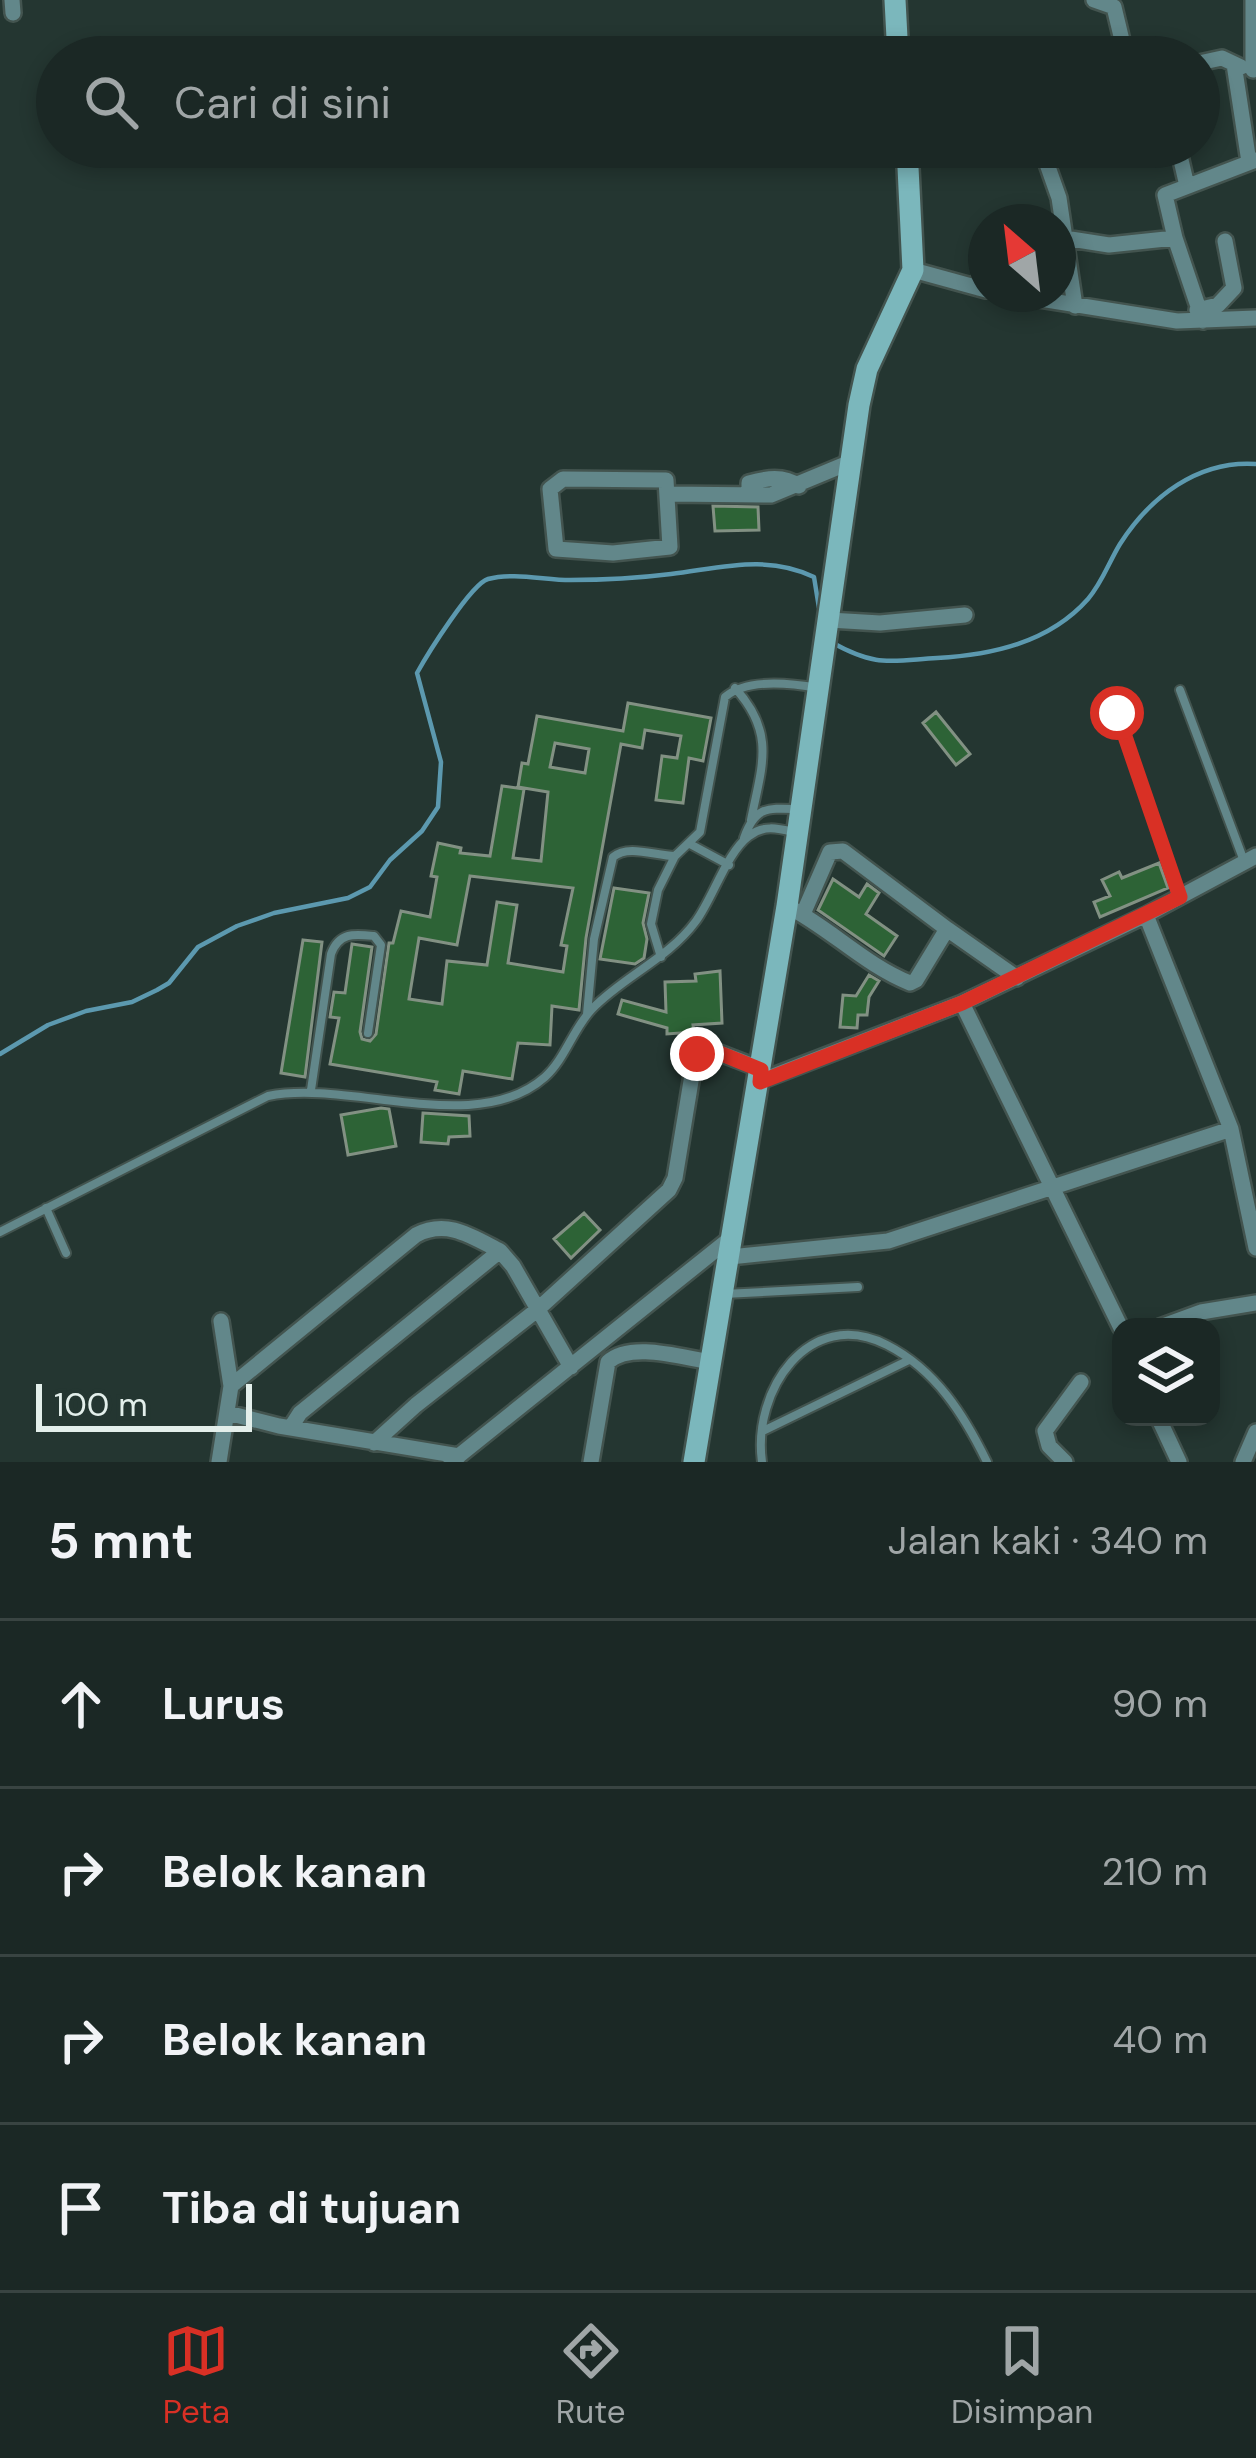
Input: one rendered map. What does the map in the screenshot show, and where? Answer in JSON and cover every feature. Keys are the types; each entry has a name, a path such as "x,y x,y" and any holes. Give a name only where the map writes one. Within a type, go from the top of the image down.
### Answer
{"street":[{"path":"895,0 897,36"},
{"path":"1094,0 1114,7 1121,36"},
{"path":"1220,58 1254,70 1253,0"},
{"path":"1200,316 1165,195 1253,161 1234,64"},
{"path":"694,1462 760,1076 795,910 799,821 859,405 867,369 913,269 908,168"},
{"path":"1048,168 1059,204"},
{"path":"1183,168 1187,186"},
{"path":"1076,239 1109,244 1175,238"},
{"path":"1200,316 1234,288 1225,242"},
{"path":"913,269 968,285"},
{"path":"1076,306 1177,321 1200,316 1256,318"},
{"path":"668,494 771,495 853,461"},
{"path":"666,480 668,494 668,549 578,552 560,551 553,544 550,489 555,481 666,480"},
{"path":"828,634 876,623 964,615"},
{"path":"795,910 830,852 843,851 1017,978"},
{"path":"374,1443 536,1310 670,1190 697,1054 705,1048 760,1076 962,1003 1250,860"},
{"path":"795,910 872,964 910,983 947,929"},
{"path":"1146,915 1231,1130 1249,1187 1256,1248"},
{"path":"962,1003 1116,1318"},
{"path":"228,1413 455,1459 732,1246 888,1241 1231,1130"},
{"path":"231,1386 429,1228 450,1228 500,1252 572,1367"},
{"path":"290,1427 300,1413 500,1252"},
{"path":"1185,1318 1256,1304"},
{"path":"219,1462 231,1386 221,1321"},
{"path":"591,1462 608,1362 615,1355 630,1352 712,1362"},
{"path":"1066,1462 1049,1446 1045,1431 1081,1382"},
{"path":"1162,1426 1179,1462"},
{"path":"1243,1462 1256,1432"}],"lane":[{"path":"661,957 651,924 658,890 675,856 700,832 725,697 749,685 819,688"},
{"path":"0,1232 268,1096 311,1090 455,1106 501,1099 548,1075 587,1014 661,957 695,922 744,839 764,739 758,720 735,688"},
{"path":"1180,690 1250,860"},
{"path":"1117,713 1180,897"},
{"path":"751,820 764,809 799,821"},
{"path":"744,839 799,821"},
{"path":"689,844 729,865"},
{"path":"587,1014 594,939 614,857 622,850 675,856"},
{"path":"311,1090 332,954 340,938 349,934 374,936 381,945 368,1033"},
{"path":"46,1208 67,1252"},
{"path":"722,1294 858,1287"},
{"path":"762,1462 763,1430 784,1366 817,1343 842,1336 880,1342 909,1360 947,1394 987,1462"},
{"path":"763,1430 909,1360"}],"building":[{"path":"713,506 758,507 759,530 715,531"},
{"path":"628,703 711,718 703,761 689,758 683,803 656,800 662,756 677,758 681,736 645,730 642,748 621,744 586,938 579,1010 552,1006 550,1045 518,1043 512,1079 463,1071 459,1094 435,1090 437,1082 330,1064 339,1018 330,1017 334,992 345,993 352,944 372,947 360,1032 362,1039 370,1041 376,1034 389,943 393,943 401,911 430,917 438,843 461,848 460,853 490,856 502,786 524,789 513,858 541,861 548,792 518,787 522,763 528,764 537,716 623,731","holes":["555,743 589,749 585,773 550,767","470,876 573,888 561,945 567,946 563,972 508,963 517,905 497,902 487,965 447,961 442,1004 409,999 419,938 457,945"]},
{"path":"936,712 970,754 956,765 923,723"},
{"path":"1159,863 1168,888 1100,917 1094,902 1110,896 1102,880 1119,872 1122,878"},
{"path":"833,879 859,897 867,884 879,893 866,914 897,936 884,956 818,910"},
{"path":"614,888 649,893 643,923 644,958 635,964 600,959"},
{"path":"303,940 322,942 305,1077 281,1073"},
{"path":"720,971 722,1023 693,1025 694,1032 667,1034 667,1028 618,1014 622,1000 666,1012 665,982 696,981 695,974"},
{"path":"869,975 879,981 869,997 867,1015 858,1015 857,1028 840,1027 843,995 856,996"},
{"path":"389,1109 396,1146 348,1155 341,1115"},
{"path":"423,1113 469,1116 470,1136 449,1137 448,1144 421,1142"},
{"path":"584,1213 600,1230 571,1258 554,1239"}],"waterway":[{"path":"831,642 871,659 894,661 978,654 1018,644 1056,626 1088,599 1132,527 1161,497 1214,468 1256,464"},
{"path":"0,1054 48,1025 132,1002 157,990 169,983 198,947 237,926 348,898 370,887 438,807 441,762 417,673 461,606 488,579 621,578 761,564 814,577 819,608"}],"route":[{"path":"697,1054 705,1048 761,1070 760,1082 962,1003 1180,897 1117,713"}]}
